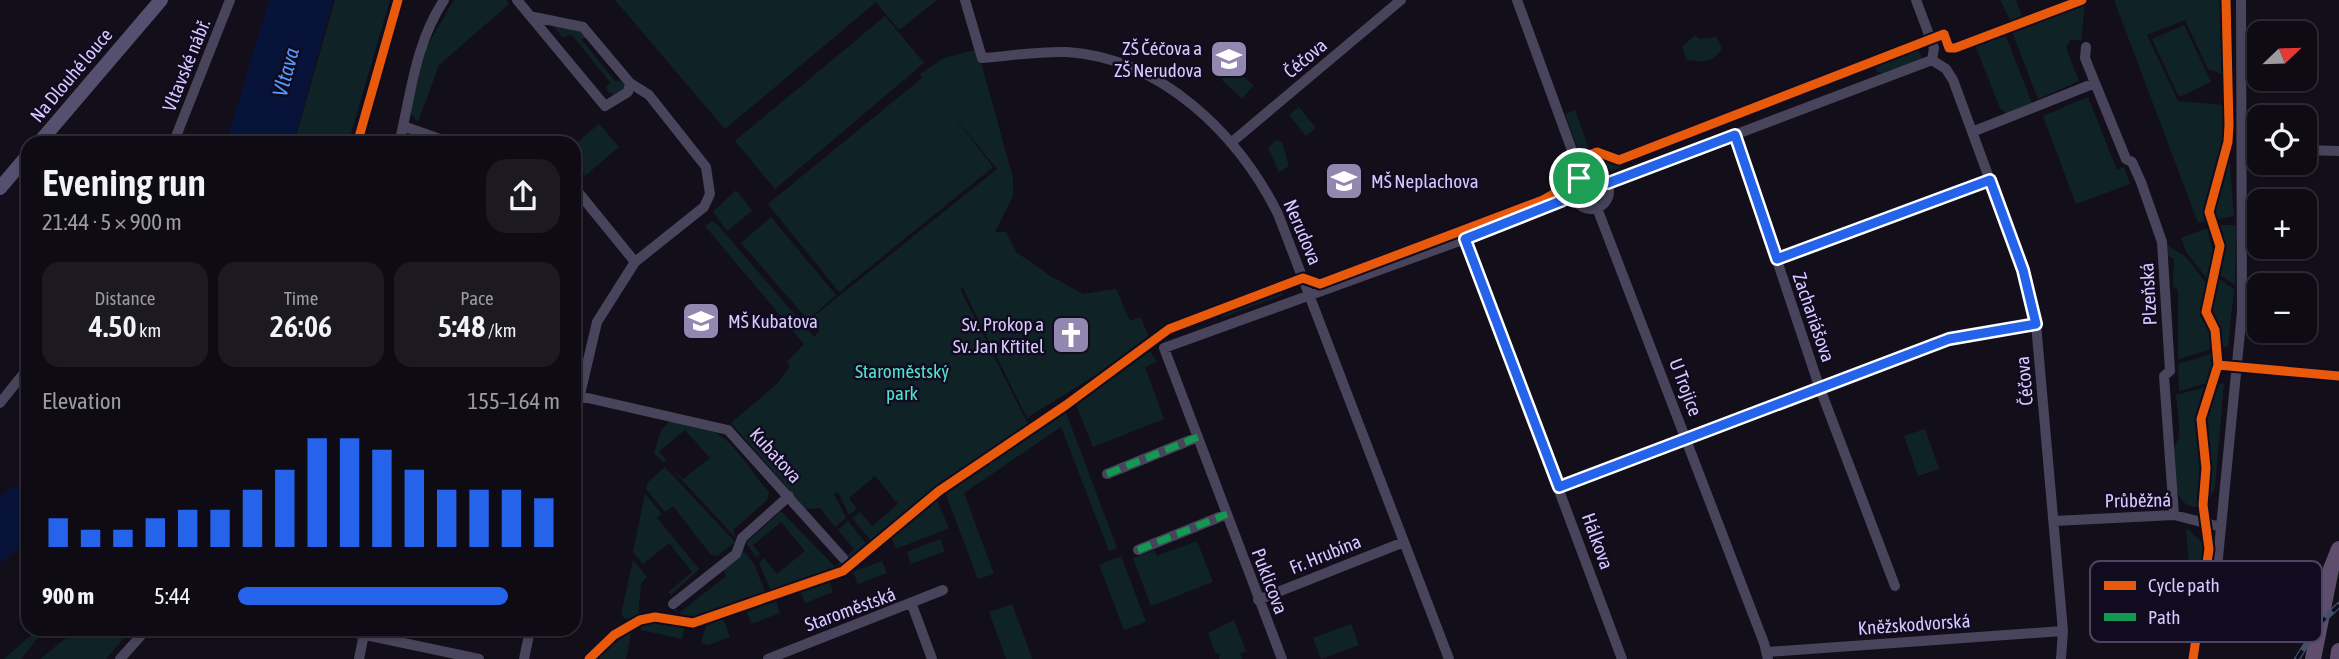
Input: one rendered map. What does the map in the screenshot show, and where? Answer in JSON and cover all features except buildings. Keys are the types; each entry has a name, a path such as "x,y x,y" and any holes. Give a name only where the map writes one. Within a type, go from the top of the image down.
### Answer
{"main road":[{"name":"Na Dlouhé louce","path":"45,136 161,0"},
{"path":"0,188 21,163"},
{"path":"2322,614 2331,569 2339,549"},
{"path":"2338,659 2339,651"}],"street":[{"name":"Vltavské nábř.","path":"176,136 230,0"},
{"path":"401,136 417,55 444,0"},
{"path":"517,0 534,17 605,106 628,92 630,83"},
{"name":"Nerudova","path":"965,0 982,58 1067,52 1111,62 1178,94 1232,142 1265,188 1309,293 1449,659"},
{"name":"Čéčova","path":"1232,142 1401,0"},
{"path":"1517,0 1581,175"},
{"path":"1608,183 1932,61 1934,48 1916,0"},
{"path":"2062,8 2082,0"},
{"path":"2218,561 2242,312 2241,0"},
{"path":"534,17 583,27 630,83 649,95 706,167 710,179 710,194 704,207 635,262 597,322 581,388"},
{"name":"Plzeňská","path":"2086,47 2085,58 2126,159 2132,162 2141,182 2162,242 2170,371 2164,376 2174,516"},
{"name":"Čéčova","path":"1932,61 1946,69 1953,80 2023,270 2036,324 2063,631 2061,659"},
{"path":"1972,132 2095,83"},
{"path":"404,126 432,136"},
{"name":"Zachariášova","path":"1735,135 1819,386 1895,586"},
{"path":"2242,150 2247,150"},
{"path":"2317,150 2339,151"},
{"path":"1594,173 1608,183 1609,195 1597,208 1582,206 1574,194 1575,183 1581,175 1594,173"},
{"path":"1777,259 1990,180"},
{"path":"1309,293 1465,239 1574,194"},
{"path":"581,196 635,262"},
{"name":"U Trojice","path":"1597,208 1767,656"},
{"name":"Hálkova","path":"1465,239 1622,659"},
{"name":"Puklicova","path":"1282,659 1164,348 1309,293"},
{"path":"1559,487 1819,386 1949,339 2036,324"},
{"path":"0,403 21,377"},
{"name":"Kubatova","path":"581,396 728,430 843,558"},
{"path":"1107,474 1198,438"},
{"path":"673,604 736,554 742,538 789,496"},
{"path":"1138,550 1227,514"},
{"name":"Průběžná","path":"2054,521 2174,516 2221,527"},
{"name":"Fr. Hrubína","path":"1258,600 1404,542"},
{"name":"Staroměstská","path":"768,659 912,605 943,590"},
{"path":"912,605 932,659"},
{"name":"Kněžskodvorská","path":"1767,656 2063,631"},
{"path":"120,659 141,636"},
{"path":"359,659 365,636"},
{"path":"374,636 479,659"},
{"path":"524,659 529,636"}],"green space":[{"path":"335,0 390,0 350,136 296,136"},
{"path":"454,0 506,0 509,4 439,65 418,122 411,114 411,106 427,46"},
{"path":"615,0 937,0 899,30 876,2 725,129"},
{"path":"2000,0 2016,0 2023,19 2011,22"},
{"path":"2114,0 2222,0 2224,75 2208,69 2185,20 2147,35 2178,101 2225,105 2234,216 2198,223"},
{"path":"2085,3 2081,41 2071,39 2066,48 2079,81 2038,99 2012,32"},
{"path":"885,16 924,63 775,189 735,141"},
{"path":"553,25 580,29 589,38 581,39 615,81 625,82 627,87 616,95 609,93 606,88 610,82 571,34 563,38"},
{"path":"2184,25 2211,82 2179,97 2152,39"},
{"path":"2005,34 2032,103 2007,114 2000,108 1975,45"},
{"path":"1695,35 1699,39 1716,37 1722,48 1719,53 1711,60 1687,60 1682,47"},
{"path":"1918,49 1922,59 1883,73 1878,72 1874,66"},
{"name":"Staroměstský park","path":"975,50 980,59 1013,178 1013,196 995,232 1006,232 1016,252 1083,294 1116,289 1130,321 1141,317 1150,341 1027,418 963,288 960,289 1028,424 931,492 873,543 852,518 860,512 872,526 898,504 875,476 849,498 857,509 849,515 838,492 834,494 846,518 835,527 820,508 806,509 731,423 777,384 790,367 787,362 804,344 705,226 712,221 716,223 814,337 820,330 814,330 808,321 997,169 947,108 993,167 839,292 768,204 922,78 920,74 944,58"},
{"path":"1230,67 1254,85 1242,99 1222,80"},
{"path":"2088,97 2117,170 2124,167 2130,184 2076,204 2043,116"},
{"path":"1299,107 1316,128 1306,136 1289,115"},
{"path":"1575,110 1589,149 1579,152 1565,114"},
{"path":"599,124 619,147 585,176 581,171 581,139"},
{"path":"1276,140 1282,142 1289,166 1279,172 1268,148"},
{"path":"1599,154 1617,161 1620,168 1612,171 1581,161"},
{"path":"736,190 752,211 727,231 713,212"},
{"path":"771,217 836,295 808,320 741,243"},
{"path":"2215,225 2236,225 2235,285 2216,273 2223,245"},
{"path":"2207,228 2213,252 2208,280 2187,253 2181,238"},
{"path":"1437,233 1439,237 1371,262 1369,258"},
{"path":"2167,245 2186,257 2207,284 2203,313 2212,330 2213,349 2178,359 2178,290 2173,286 2174,259 2167,255"},
{"path":"2215,276 2234,289 2228,347 2218,348 2211,312"},
{"path":"1281,288 1283,295 1223,317 1216,313"},
{"path":"1150,351 1157,362 1145,367 1164,419 1093,447 1075,402"},
{"path":"2214,353 2215,365 2211,382 2179,391 2178,364"},
{"path":"2224,383 2215,488 2206,503 2208,454 2204,419 2215,385"},
{"path":"2210,386 2198,419 2202,460 2199,507 2190,506 2178,495 2172,477 2173,450 2179,429 2176,395"},
{"path":"1065,410 1117,548 1109,551 1061,427 964,493 994,574 978,579 945,492"},
{"path":"669,422 689,423 718,434 729,442 769,492 767,500 733,530 736,538 667,464 683,479 710,458 685,430 659,451 666,461 664,463 654,453 661,430"},
{"path":"1925,429 1939,469 1918,476 1904,436"},
{"path":"665,467 735,542 717,556 711,555 673,506 665,512 646,489 648,482"},
{"path":"645,494 662,514 657,518 699,569 671,595 668,592 692,572 669,543 643,564 633,552"},
{"path":"936,498 949,528 896,549 891,535"},
{"path":"781,511 835,567 854,549 838,530 848,521 868,546 842,567 772,593 759,563 764,558 777,574 805,551 781,522 753,545 760,554 756,557 746,543"},
{"path":"2186,528 2206,546 2204,561 2189,561"},
{"path":"940,539 945,551 911,564 907,552"},
{"path":"1197,541 1213,582 1151,606 1133,558 1154,550 1157,556"},
{"path":"742,549 754,564 767,596 715,615 702,617 679,613 726,576 723,568"},
{"path":"1121,556 1146,622 1124,630 1099,565"},
{"path":"633,560 647,577 641,583 638,618 629,621 621,615"},
{"path":"882,561 887,573 858,584 853,572"},
{"path":"829,580 833,592 805,603 800,591"},
{"path":"776,601 780,613 752,624 747,612"},
{"path":"1012,604 1032,659 1006,659 989,612"},
{"path":"722,616 730,637 709,645 701,643 707,621"},
{"path":"657,620 685,624 682,639 641,630 642,624"},
{"path":"1234,620 1246,651 1240,654 1242,659 1219,659 1220,653 1216,654 1208,633"},
{"path":"1351,624 1359,645 1321,659 1313,638"},
{"path":"632,629 626,659 593,659 618,636"},
{"path":"30,636 39,636 21,659 4,659"},
{"path":"69,636 126,636 106,659 40,659"}],"water":[{"name":"Vltava","path":"269,0 333,0 295,136 228,136"},
{"path":"21,481 21,546 0,563 0,497"}],"railway":[{"path":"2322,621 2339,605"},
{"path":"2297,659 2308,642"}],"marked path":[{"path":"1107,474 1198,437"},
{"path":"1138,550 1227,514"}],"cycle path":[{"path":"359,136 398,0"},
{"path":"589,659 614,635 640,620 655,617 693,623 843,571 939,491 1066,405 1169,329 1303,278 1320,284 1543,200 1557,192 1560,176 1569,165 1597,152 1619,160 1944,34 1949,48 1955,48 2082,0"},
{"path":"2207,561 2209,549 2203,505 2206,468 2201,419 2218,365 2215,330 2206,312 2220,246 2209,212 2228,142 2226,0"},
{"path":"2218,365 2339,376"},
{"path":"2193,659 2195,642"}],"place":[{"name":"ZŠ Čéčova a ZŠ Nerudova","path":"1229,59"},
{"name":"MŠ Neplachova","path":"1344,181"},
{"name":"MŠ Kubatova","path":"701,321"},
{"name":"Sv. Prokop a Sv. Jan Křtitel","path":"1071,335"}],"route":[{"path":"1735,135 1777,259 1990,180 2023,270 2036,324 1949,339 1819,386 1559,487 1465,239 1561,201 1574,194 1575,183 1579,178 1581,175 1594,173 1605,178 1608,183 1735,135"}]}
